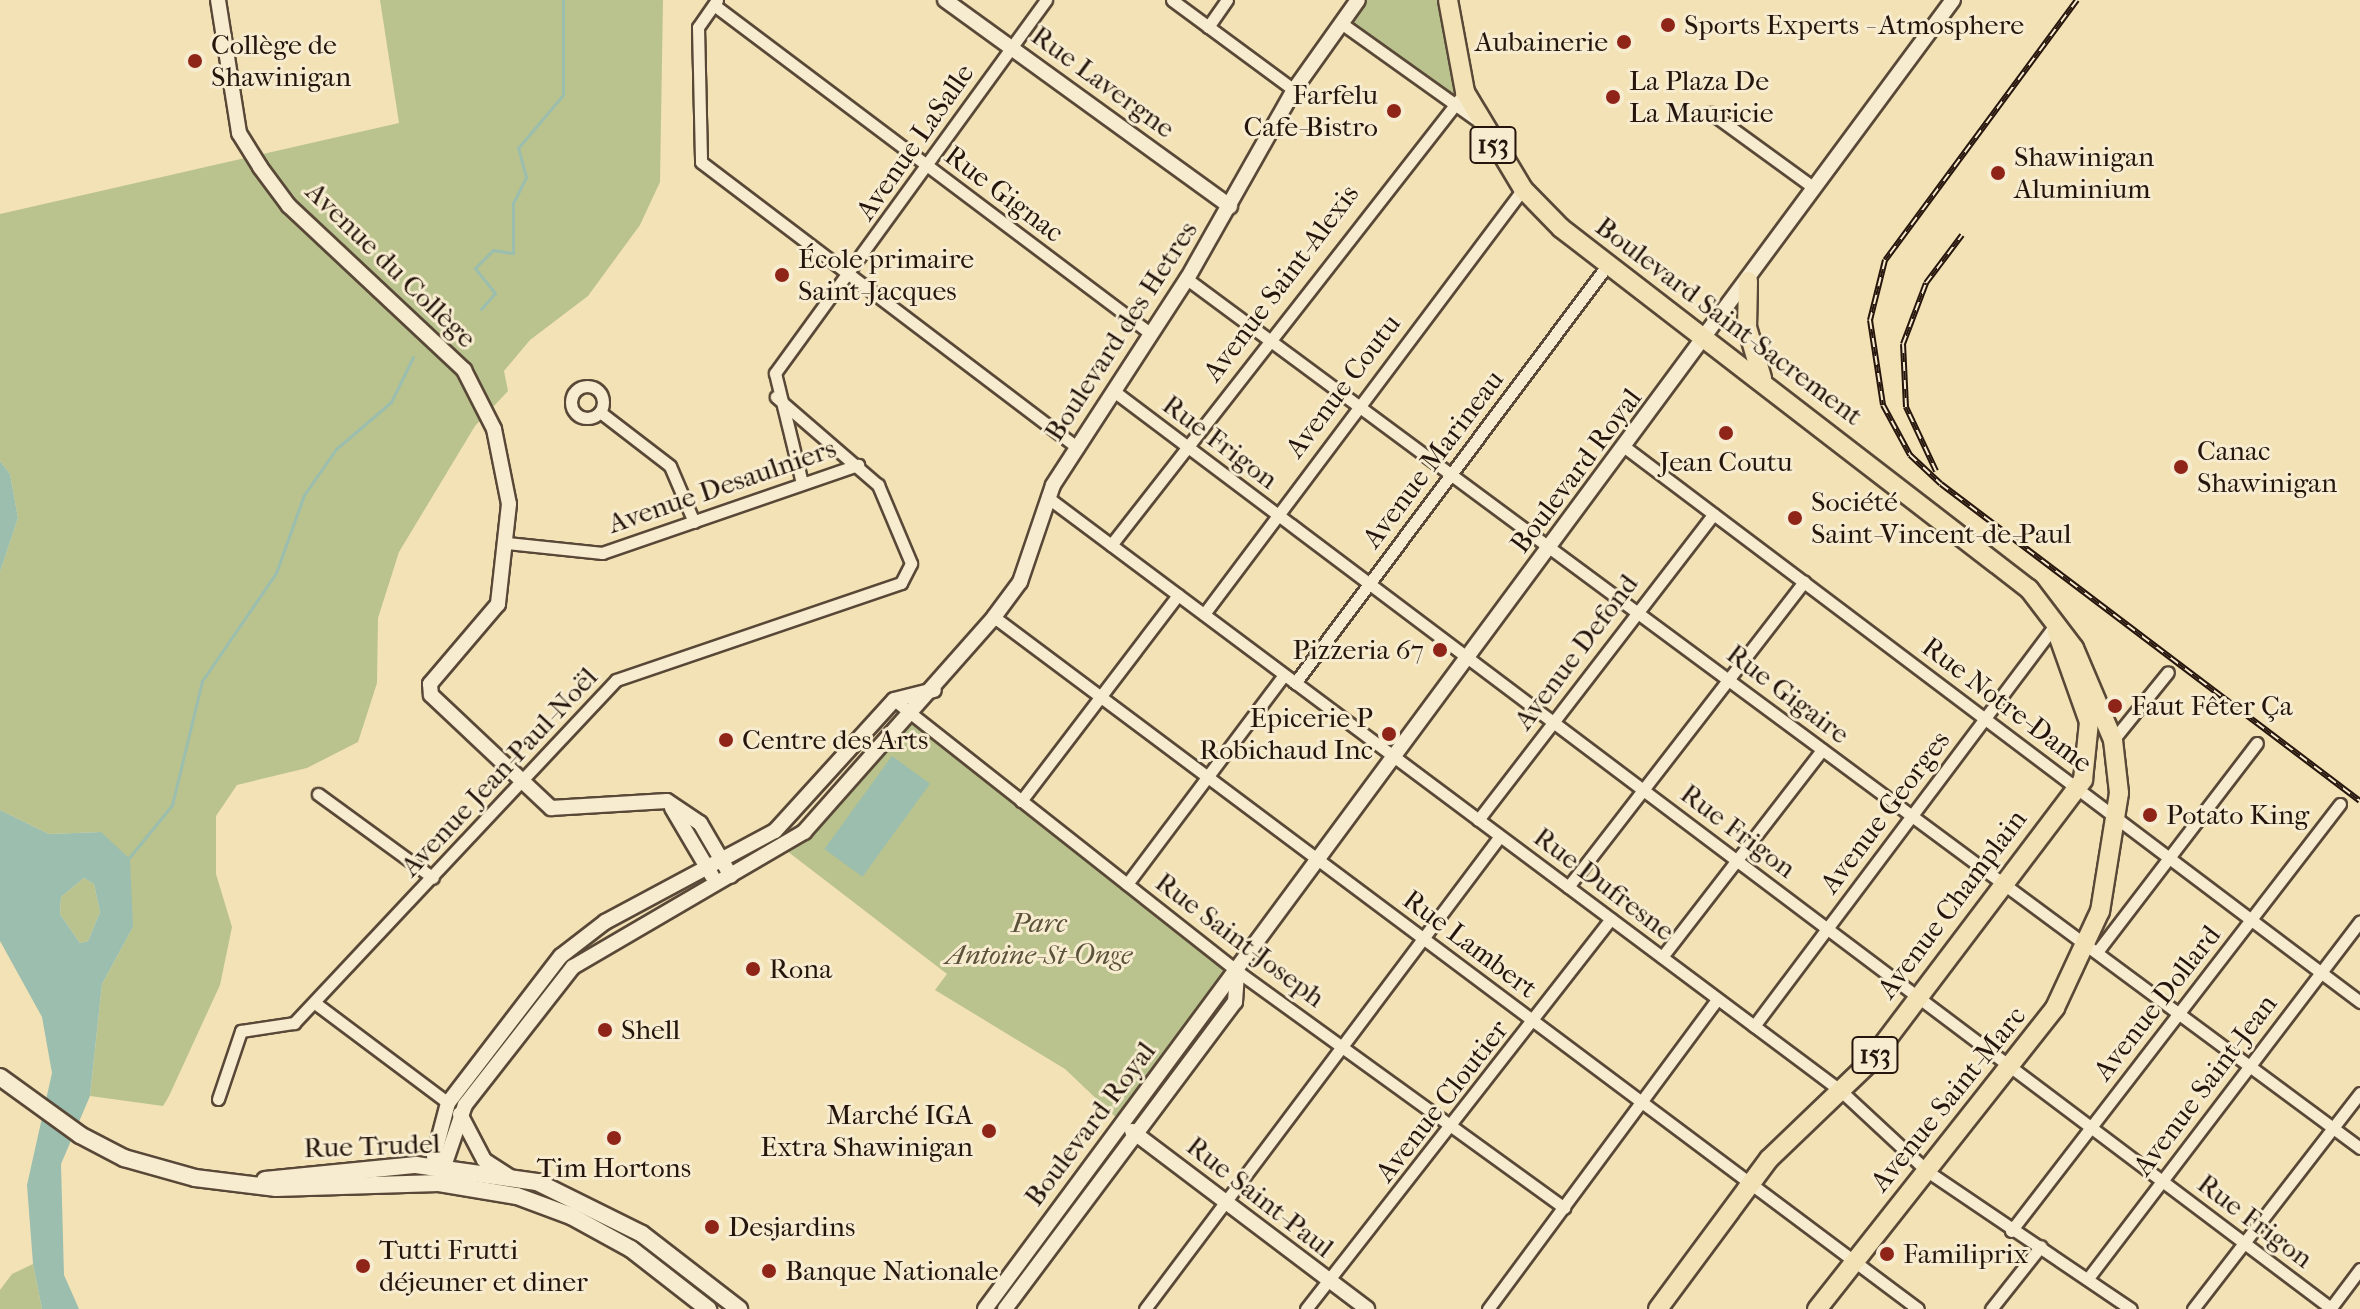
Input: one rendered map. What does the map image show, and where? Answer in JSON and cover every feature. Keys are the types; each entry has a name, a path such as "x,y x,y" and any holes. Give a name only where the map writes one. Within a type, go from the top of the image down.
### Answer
{"main road":[{"name":"Boulevard Saint-Sacrement","path":"1448,0 1458,96 1481,123 1523,189 1609,263 1993,556 2074,648 2113,740 2115,817"},
{"path":"1748,281 1747,327 1763,380"},
{"name":"Boulevard Saint-Sacrement","path":"2056,629 2089,722 2091,753 2075,787"},
{"name":"Avenue Champlain","path":"1658,1309 1786,1141 1841,1091 1918,997 2075,787"},
{"name":"Avenue Saint-Marc","path":"1817,1309 2013,1069 2092,949 2115,817"},
{"name":"Rue Trudel","path":"2,1079 124,1158 195,1178 256,1182 364,1168 441,1176 509,1176 579,1198 642,1234 739,1309"},
{"name":"Rue Trudel","path":"441,1176 571,1216 631,1249 708,1309"}],"street":[{"name":"Avenue du Collège","path":"218,0 239,133 260,167 289,206 427,329 487,410 504,462 507,543 498,604 430,684 440,709 521,784 568,812 667,801"},
{"name":"Rue Lavergne","path":"945,0 1230,206"},
{"name":"Avenue LaSalle","path":"776,397 775,373 851,274 1046,0"},
{"path":"1172,0 1294,90"},
{"path":"1208,27 1227,0"},
{"name":"Boulevard des Hetres","path":"441,1176 451,1159 460,1113 573,967 617,935 731,876 804,832 908,711 934,690 994,617 1020,582 1047,497 1187,279 1294,90 1358,0"},
{"name":"Boulevard Royal","path":"985,1309 1708,339 1810,185 1953,0"},
{"path":"715,2 698,27 701,162 1078,448"},
{"name":"Rue Gignac","path":"715,2 1151,334"},
{"path":"1341,23 1458,96"},
{"name":"Avenue Saint-Alexis","path":"1111,545 1458,96"},
{"path":"1711,113 1810,185"},
{"name":"Avenue Coutu","path":"1204,614 1276,514 1523,189"},
{"name":"Avenue Marineau","path":"1295,683 1609,263"},
{"name":"Rue Gigaire","path":"1187,279 2360,1148"},
{"name":"Rue Frigon","path":"1115,392 2331,1309"},
{"path":"776,397 802,483"},
{"name":"Avenue Jean-Paul-Noël","path":"218,1099 241,1031 276,1031 315,1003 616,680 901,583 911,563 892,508 858,465 776,397"},
{"path":"600,412 670,466 694,522"},
{"name":"Rue Notre-Dame","path":"1626,448 2360,1002"},
{"name":"Avenue Desaulniers","path":"507,543 602,553 858,465"},
{"name":"Rue Dufresne","path":"1047,497 1841,1091 1927,1171 2011,1231 2089,1277 2131,1309"},
{"name":"Avenue Defond","path":"1478,820 1714,514"},
{"path":"1568,887 1804,582"},
{"path":"1021,801 1178,595"},
{"name":"Rue Lambert","path":"994,617 1918,1309"},
{"name":"Avenue Georges","path":"1754,1026 2056,629"},
{"path":"2113,740 2168,672"},
{"path":"1127,884 1284,675"},
{"path":"441,1176 434,1156 448,1103 571,947 775,831 809,800 894,700 934,690"},
{"name":"Rue Saint-Joseph","path":"894,700 1237,971 1564,1208"},
{"name":"Avenue Saint-Marc","path":"2092,949 2171,859 2257,743"},
{"path":"1662,957 1822,750"},
{"path":"318,794 433,878"},
{"path":"667,801 700,823 731,876"},
{"path":"667,801 716,884"},
{"name":"Avenue Dollard","path":"2011,1231 2340,804"},
{"path":"1145,1309 1500,836"},
{"name":"Avenue Cloutier","path":"1306,1309 1331,1284 1611,919"},
{"name":"Avenue Saint-Jean","path":"2089,1277 2360,921"},
{"name":"Boulevard Royal","path":"1009,1308 1235,1002 1237,971"},
{"path":"1488,1309 1717,999"},
{"path":"315,1003 448,1103"},
{"path":"2193,1309 2360,1093"},
{"path":"460,1113 484,1160 509,1176"},
{"name":"Rue Saint-Paul","path":"1122,1124 1367,1309"},
{"path":"1991,1309 2041,1246"},
{"path":"2331,1309 2360,1269"},
{"path":"996,1295 1009,1308"}],"green space":[{"path":"380,0 663,0 660,182 640,225 588,296 530,340 504,371 508,391 475,426 399,552 378,618 377,683 358,742 307,768 237,785 216,816 216,874 232,927 220,985 163,1106 90,1096 102,984 133,927 101,832 49,834 0,810 0,572 18,518 10,474 0,461 0,214 399,123"},
{"path":"1358,0 1448,0 1465,92 1451,101 1341,23"},
{"name":"Parc Antoine-St-Onge","path":"908,711 1237,971 1125,1126 1065,1069 935,990 947,974 787,851"},
{"path":"84,878 94,884 100,912 88,941 80,943 60,914 61,897"},
{"path":"33,1264 42,1309 0,1309 0,1290 12,1274"}],"shaded area":[{"path":"0,461 10,474 18,518 0,572"},
{"path":"892,756 930,784 862,877 824,849"},
{"path":"0,810 49,834 101,832 130,859 133,927 102,984 90,1096 61,1164 64,1275 79,1309 42,1309 33,1264 27,1185 52,1073 42,1017 0,941","holes":["84,878 94,884 100,912 88,941 80,943 60,914 61,897"]}],"waterway":[{"path":"481,309 495,293 475,268 493,250 513,253 513,203 526,177 518,148 563,95 563,0"},
{"path":"128,859 172,805 202,681 276,573 304,495 336,449 391,402 413,357"}],"railway":[{"path":"2077,0 1885,260 1870,320 1883,405 1910,455 1941,484 2360,801"},
{"path":"1936,471 1906,407 1903,344 1926,283 1962,235"}],"place":[{"name":"Sports Experts - Atmosphere","path":"1668,25"},
{"name":"Aubainerie","path":"1624,42"},
{"name":"Collège de Shawinigan","path":"195,61"},
{"name":"La Plaza De La Mauricie","path":"1613,97"},
{"name":"Farfelu Cafe-Bistro","path":"1394,111"},
{"name":"Shawinigan Aluminium","path":"1998,173"},
{"name":"École primaire Saint-Jacques","path":"782,275"},
{"name":"Jean Coutu","path":"1726,433"},
{"name":"Canac Shawinigan","path":"2181,467"},
{"name":"Société Saint-Vincent-de-Paul","path":"1795,518"},
{"name":"Pizzeria 67","path":"1440,650"},
{"name":"Faut Fêter Ça","path":"2115,706"},
{"name":"Epicerie P Robichaud Inc","path":"1389,734"},
{"name":"Centre des Arts","path":"726,740"},
{"name":"Potato King","path":"2150,815"},
{"name":"Rona","path":"753,969"},
{"name":"Shell","path":"605,1030"},
{"name":"Marché IGA Extra Shawinigan","path":"989,1131"},
{"name":"Tim Hortons","path":"614,1138"},
{"name":"Desjardins","path":"712,1227"},
{"name":"Familiprix","path":"1887,1254"},
{"name":"Tutti Frutti déjeuner et diner","path":"363,1266"},
{"name":"Banque Nationale","path":"769,1271"}]}
